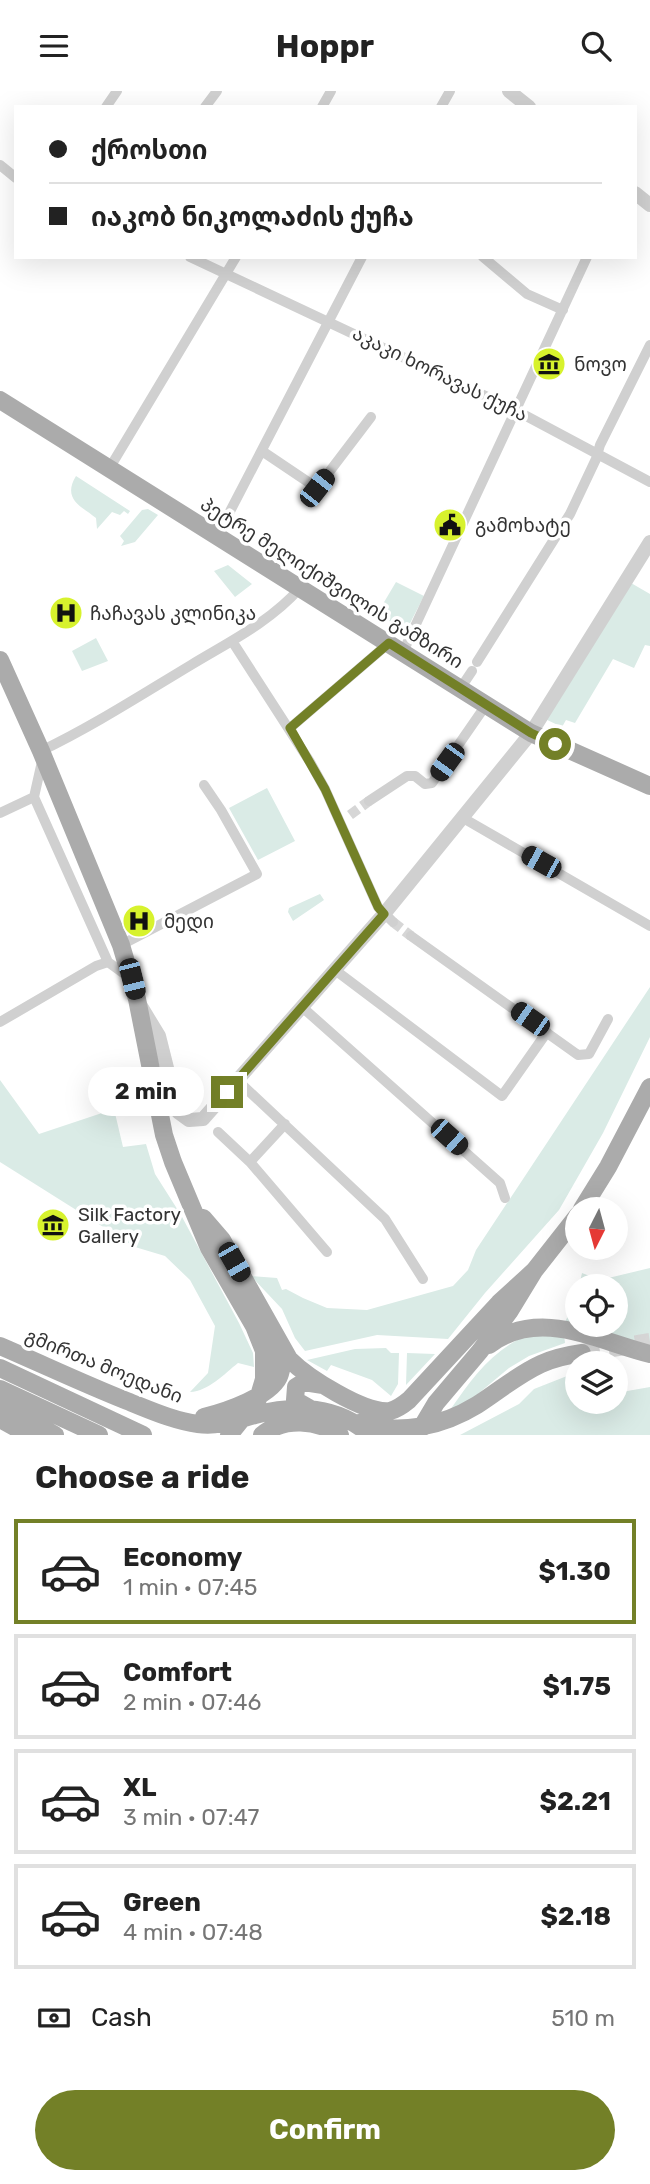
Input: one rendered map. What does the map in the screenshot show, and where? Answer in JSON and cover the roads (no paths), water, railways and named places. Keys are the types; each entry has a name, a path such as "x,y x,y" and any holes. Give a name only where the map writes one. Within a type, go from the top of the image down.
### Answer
{"main road":[{"name":"პეტრე მელიქიშვილის გამზირი","path":"0,400 531,733 650,786"},
{"name":"გმირთა მოედანი","path":"0,660 121,945 137,999 152,1036 167,1145 209,1248 254,1326 266,1360 258,1399 235,1430"},
{"path":"589,1197 650,1087"},
{"path":"192,1205 222,1240 289,1359 301,1371 371,1409 383,1411 400,1407 499,1303 534,1272"},
{"path":"408,1435 477,1355 565,1232"},
{"path":"477,1355 495,1341 515,1331 549,1326 650,1354"},
{"path":"175,1419 216,1414 267,1392 280,1376 282,1365 275,1336"},
{"name":"გმირთა მოედანი","path":"0,1346 196,1429 209,1425 235,1430"},
{"name":"გმირთა მოედანი","path":"218,1435 281,1410 309,1409 351,1424 398,1430 423,1427 441,1422 479,1404 508,1382 541,1364 565,1358"},
{"path":"0,1368 143,1435"},
{"path":"309,1409 295,1400 296,1387 304,1382 326,1385"},
{"path":"0,1389 99,1435"},
{"path":"419,1389 414,1407 418,1416 423,1420 441,1422"},
{"path":"417,1435 436,1403"},
{"path":"0,1404 55,1435"},
{"path":"3,1420 29,1435"},
{"path":"262,1435 278,1426 304,1423 326,1428 340,1435"},
{"path":"351,1424 370,1435"}],"street":[{"path":"509,91 526,105"},
{"name":"აკაკი ხორავას ქუჩა","path":"194,259 515,410 650,482"},
{"path":"109,469 235,259"},
{"path":"219,537 361,259"},
{"path":"485,259 527,293 563,310"},
{"path":"290,728 396,647 515,410 586,259"},
{"path":"460,688 570,514 600,445 650,345"},
{"path":"262,451 317,488 371,417"},
{"path":"152,1036 178,1112 184,1118 195,1121 204,1119 335,970 388,918 531,733 650,543"},
{"path":"132,979 108,962 34,797 42,754 232,641 281,609 300,588"},
{"path":"232,641 290,728 325,789 373,896 388,918"},
{"path":"369,801 407,776 415,776 425,783 432,783 486,705"},
{"path":"121,945 257,874 204,785"},
{"path":"0,813 34,797"},
{"path":"340,823 350,815"},
{"path":"463,818 650,926"},
{"path":"411,936 579,1055 589,1054 608,1019"},
{"path":"0,1022 96,966 108,962"},
{"path":"335,970 502,1096 547,1032"},
{"path":"302,1007 500,1183 505,1198"},
{"path":"237,1080 384,1219 424,1279"},
{"path":"250,1162 285,1124"},
{"path":"218,1132 250,1162 327,1252"}],"tunnel":[{"path":"350,815 369,801"},
{"path":"393,922 411,936"},
{"path":"594,1351 650,1342"}],"place":[{"name":"ნოვო","path":"549,364"},
{"name":"გამოხატე","path":"450,525"},
{"name":"ჩაჩავას კლინიკა","path":"66,613"},
{"name":"მედი","path":"139,921"},
{"name":"Silk Factory Gallery","path":"53,1225"}]}
